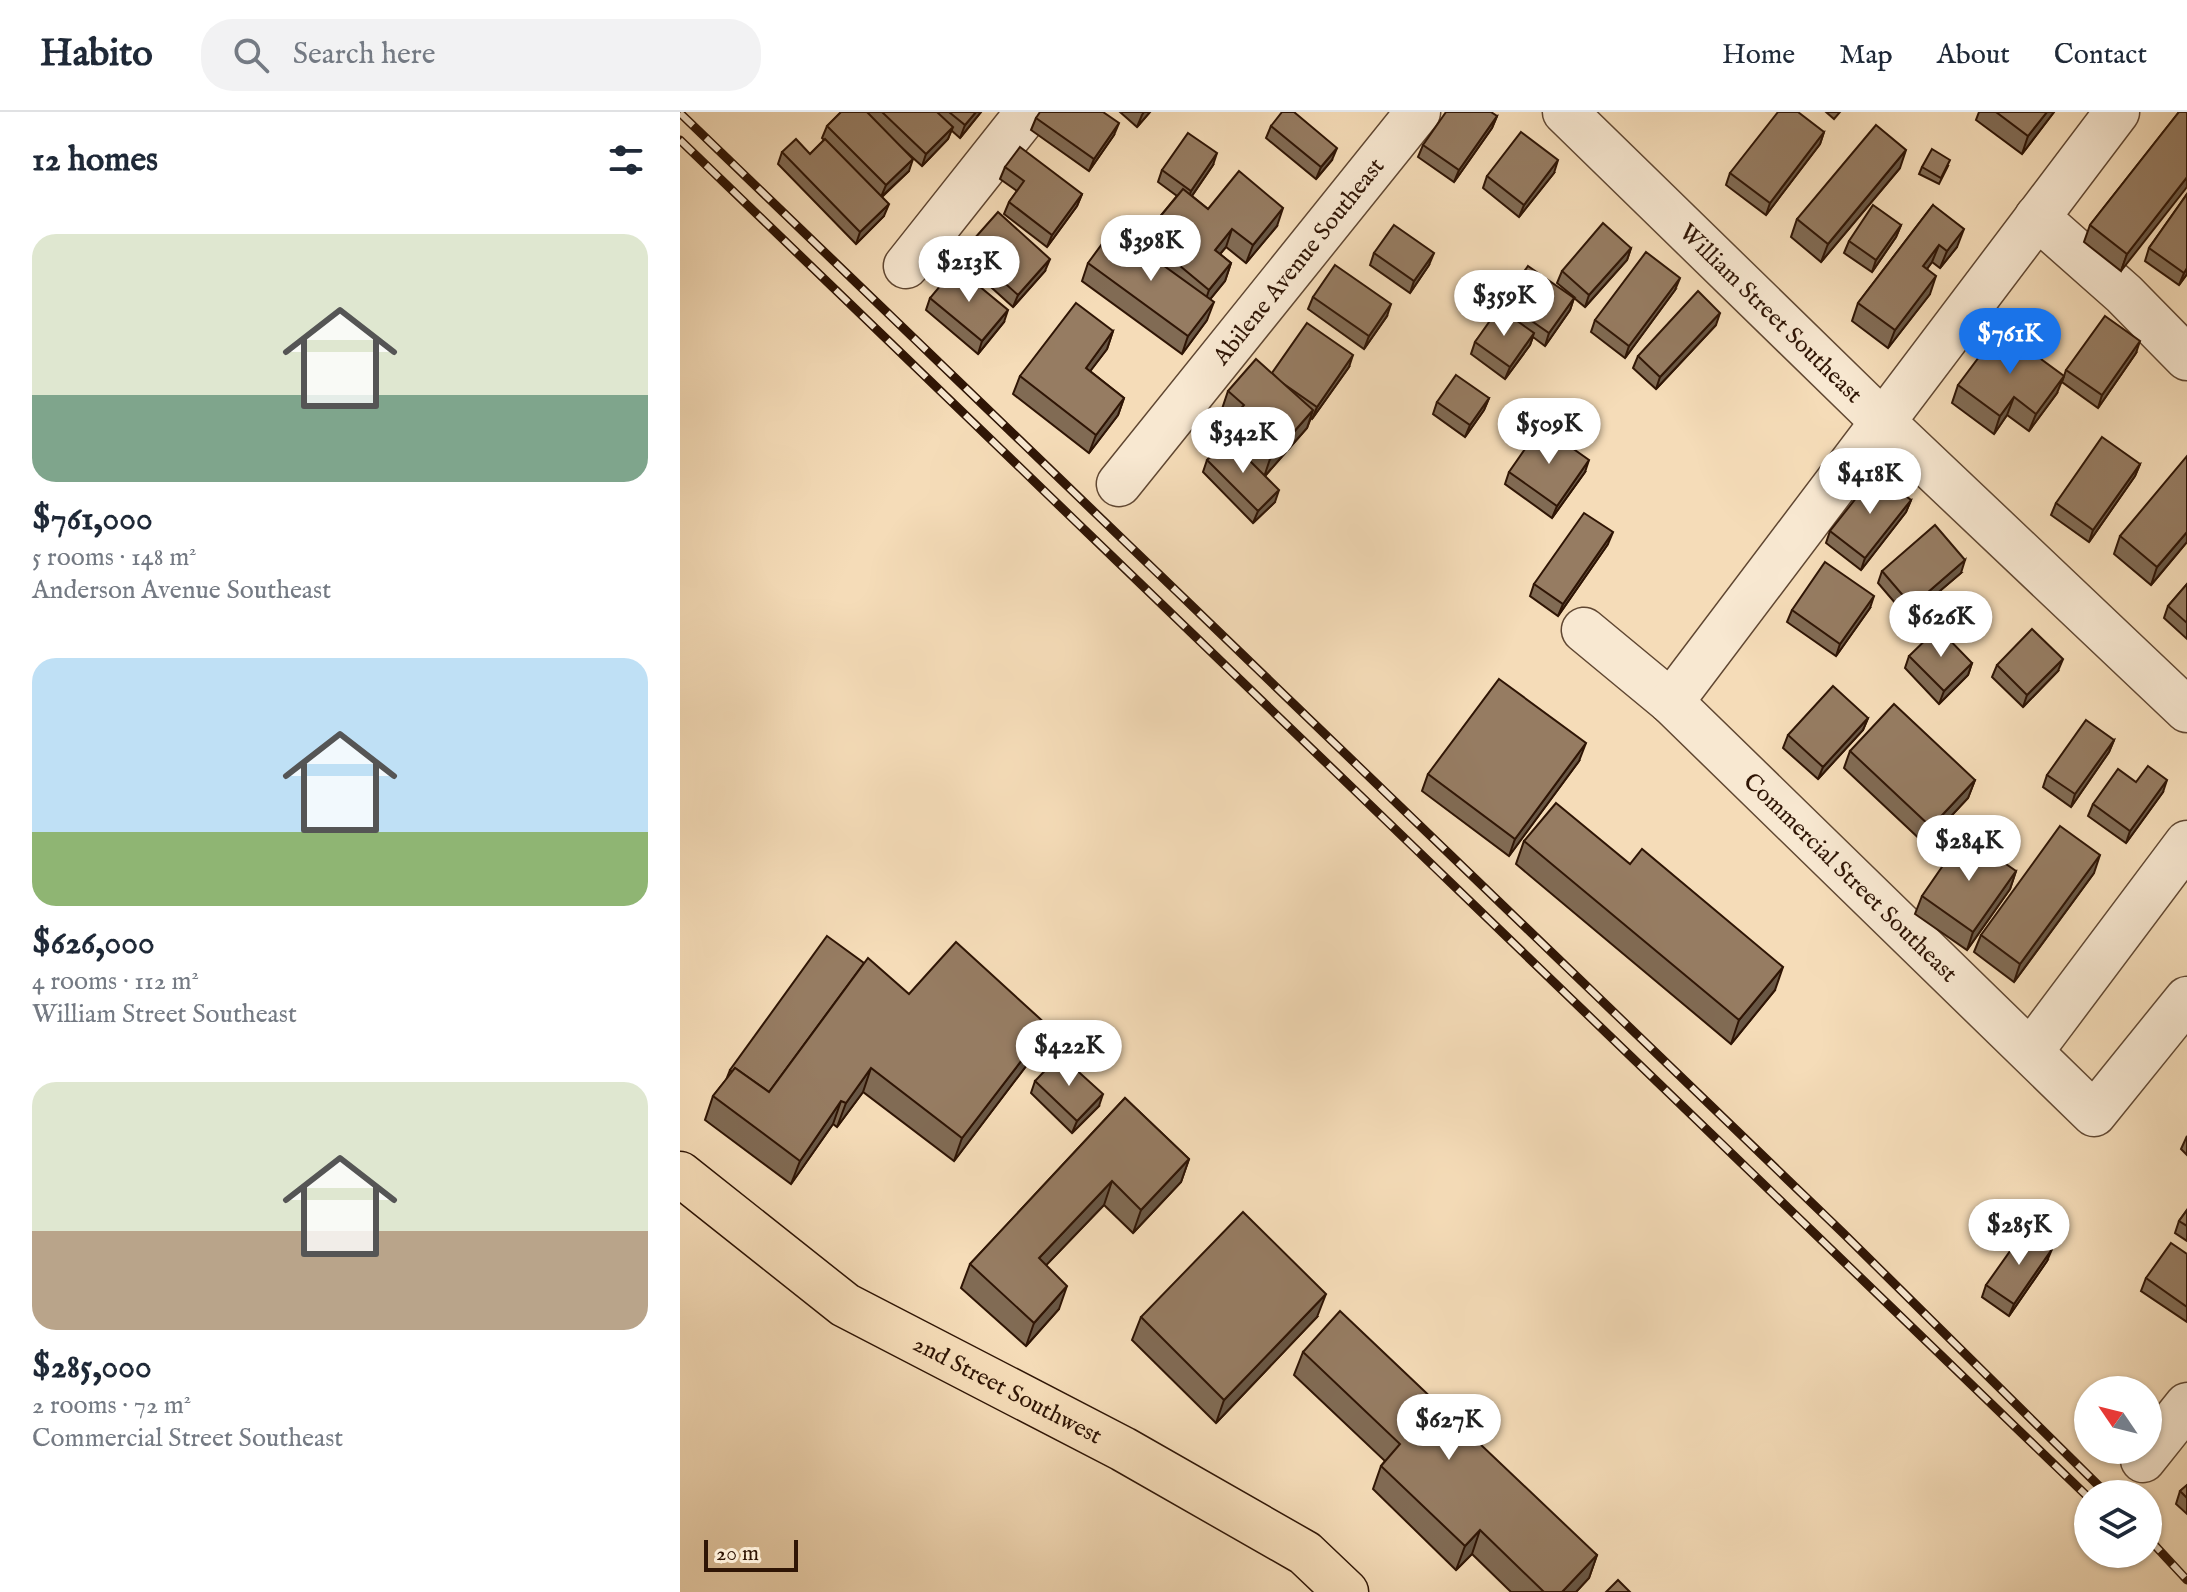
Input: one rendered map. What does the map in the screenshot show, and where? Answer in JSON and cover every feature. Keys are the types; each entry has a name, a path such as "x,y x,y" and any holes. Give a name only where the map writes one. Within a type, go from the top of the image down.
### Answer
{"main road":[{"name":"2nd Street Southwest","path":"680,1174 845,1305 1123,1449 1305,1553 1346,1592"}],"street":[{"path":"906,266 1028,112"},
{"name":"Abilene Avenue Southeast","path":"1119,484 1418,112"},
{"name":"William Street Southeast","path":"1565,112 1882,421 2187,710"},
{"path":"1671,702 2117,112"},
{"path":"2037,217 2124,294 2187,358"},
{"name":"Commercial Street Southeast","path":"1584,630 1671,702 2094,1114 2187,999"},
{"path":"2031,1051 2187,843"},
{"path":"2162,1436 2187,1405"}],"building":[{"path":"841,112 867,112 913,159 886,185 827,126"},
{"path":"882,112 937,112 953,127 926,154"},
{"path":"949,112 976,112 965,125"},
{"path":"1040,112 1103,112 1119,123 1094,159 1036,118"},
{"path":"1282,112 1294,112 1337,148 1321,167 1271,126"},
{"path":"1446,112 1491,112 1497,116 1459,170 1423,145"},
{"path":"1778,112 1798,112 1824,132 1770,203 1730,173"},
{"path":"1996,112 2047,112 2028,136"},
{"path":"2179,112 2187,112 2187,177 2127,254 2090,225"},
{"path":"1876,125 1906,150 1828,244 1797,219"},
{"path":"1521,132 1558,160 1524,205 1487,176"},
{"path":"1188,133 1217,153 1191,191 1162,170"},
{"path":"796,139 810,154 825,139 889,204 860,232 782,152"},
{"path":"1020,147 1082,194 1052,235 1009,202 1024,181 1005,167"},
{"path":"1932,149 1950,160 1941,178 1922,167"},
{"path":"1239,171 1283,208 1253,245 1232,229 1215,250 1231,263 1209,290 1144,236 1183,189 1208,209"},
{"path":"2187,194 2187,268 2184,273 2149,248"},
{"path":"1873,205 1901,225 1876,260 1849,241"},
{"path":"1933,205 1964,229 1947,251 1939,245 1923,266 1936,276 1895,330 1858,303"},
{"path":"998,212 1050,259 1018,295 966,248"},
{"path":"1603,223 1631,248 1589,295 1562,271"},
{"path":"1394,225 1434,253 1414,281 1374,253"},
{"path":"1113,229 1214,302 1188,336 1088,263"},
{"path":"1646,252 1680,278 1629,346 1595,320"},
{"path":"1335,265 1391,304 1369,336 1313,297"},
{"path":"1528,266 1574,298 1549,333 1503,301"},
{"path":"956,267 1008,310 982,341 930,298"},
{"path":"1698,291 1720,313 1660,377 1638,356"},
{"path":"1076,303 1113,331 1086,368 1124,398 1096,435 1020,376"},
{"path":"1499,308 1534,333 1510,367 1475,342"},
{"path":"2105,316 2140,341 2102,395 2066,370"},
{"path":"1307,323 1353,355 1317,407 1272,373"},
{"path":"2000,329 2064,376 2036,414 2014,397 2000,416 1958,385"},
{"path":"1256,359 1313,410 1270,459 1229,422 1244,405 1228,391"},
{"path":"1456,375 1489,398 1470,425 1437,402"},
{"path":"1541,426 1589,460 1557,506 1509,472"},
{"path":"2102,437 2140,464 2093,530 2056,503"},
{"path":"1228,439 1279,490 1258,511 1207,460"},
{"path":"2187,456 2187,532 2157,567 2120,536"},
{"path":"1876,473 1911,500 1865,558 1830,531"},
{"path":"1584,513 1613,532 1563,604 1534,584"},
{"path":"1935,525 1965,560 1912,606 1882,571"},
{"path":"1825,562 1874,596 1840,644 1792,610"},
{"path":"2187,584 2187,623 2168,606"},
{"path":"1938,628 1972,663 1944,691 1909,656"},
{"path":"2032,629 2063,659 2027,695 1997,665"},
{"path":"1499,679 1586,743 1515,839 1428,774"},
{"path":"1833,686 1868,718 1823,767 1788,735"},
{"path":"1894,704 1975,780 1931,827 1850,751"},
{"path":"2086,720 2114,740 2075,794 2047,775"},
{"path":"2148,766 2167,780 2130,831 2093,804 2118,769 2136,782"},
{"path":"1556,803 1630,864 1642,849 1783,967 1739,1020 1524,841"},
{"path":"2060,826 2100,855 2020,964 1981,935"},
{"path":"1964,835 2016,871 1973,932 1922,896"},
{"path":"827,936 864,963 769,1092 735,1068 732,1072 730,1070"},
{"path":"956,942 1048,1026 962,1138 871,1068 846,1103 841,1101 800,1161 713,1096 735,1068 769,1092 868,958 909,994"},
{"path":"1060,1055 1103,1094 1077,1121 1035,1081"},
{"path":"1125,1098 1189,1159 1141,1210 1112,1181 1039,1258 1067,1286 1034,1323 970,1264"},
{"path":"2187,1210 2187,1226 2179,1221"},
{"path":"1243,1212 1326,1294 1224,1400 1141,1317"},
{"path":"2025,1230 2052,1249 2014,1304 1986,1285"},
{"path":"2171,1243 2187,1254 2187,1307 2146,1278"},
{"path":"1340,1311 1597,1555 1562,1592 1544,1592 1480,1530 1465,1546 1381,1466 1400,1444 1303,1352"},
{"path":"2187,1485 2187,1498 2180,1491"},
{"path":"1618,1580 1630,1592 1606,1592"}],"railway":[{"path":"680,113 1843,1233 2093,1480"},
{"path":"680,140 2074,1484"},
{"path":"2162,1553 2187,1580"}]}
